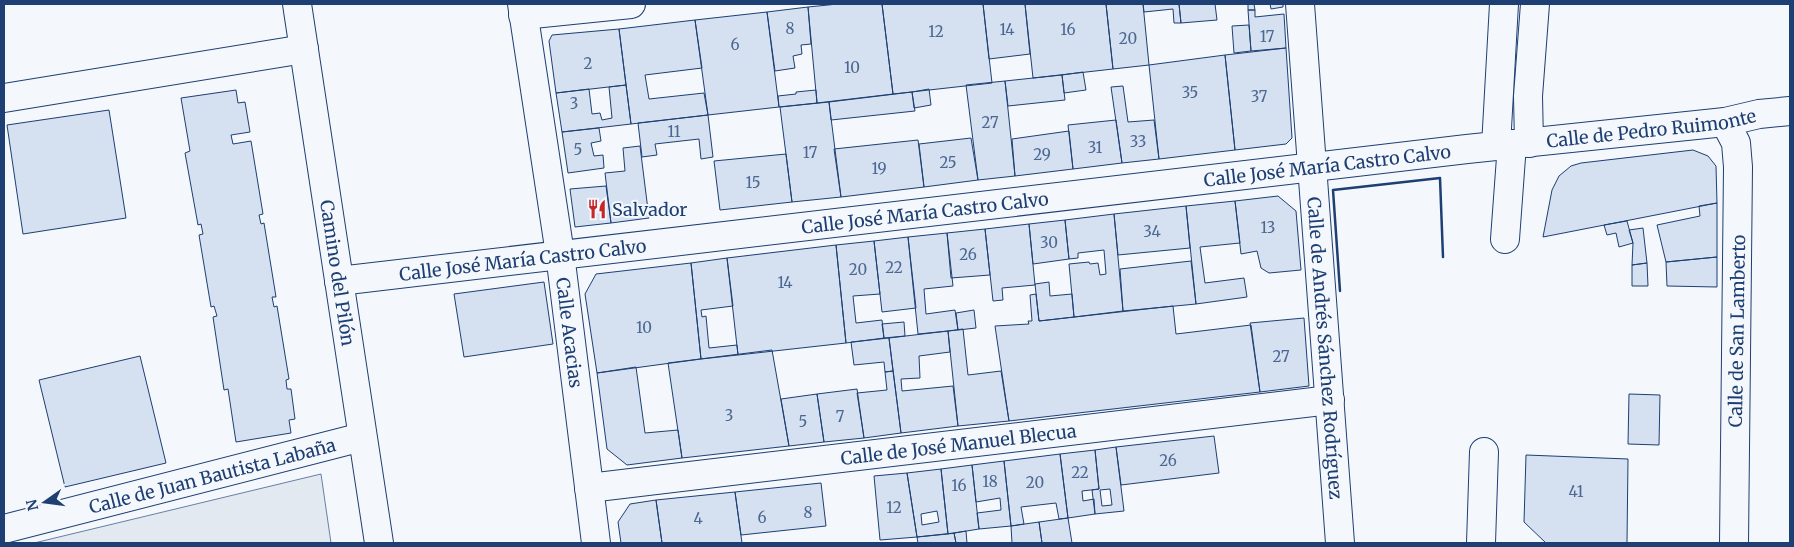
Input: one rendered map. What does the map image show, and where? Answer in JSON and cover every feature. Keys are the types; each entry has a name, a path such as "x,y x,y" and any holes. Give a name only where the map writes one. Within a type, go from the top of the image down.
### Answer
{"street":[{"name":"Camino del Pilón","path":"297,4 379,543"},
{"path":"523,10 631,4"},
{"name":"Calle de Andrés Sánchez Rodríguez","path":"1300,4 1340,543"},
{"path":"1504,4 1512,145 1505,239"},
{"path":"1512,145 1528,96 1535,4"},
{"name":"Calle Acacias","path":"523,10 560,254 596,543"},
{"path":"4,98 304,49"},
{"name":"Calle de Pedro Ruimonte","path":"1512,145 1725,122 1759,114 1790,111"},
{"name":"Calle de San Lamberto","path":"1725,122 1736,143 1738,167 1734,543"},
{"name":"Calle José María Castro Calvo","path":"339,281 1512,145"},
{"name":"Calle de José Manuel Blecua","path":"589,488 1330,400"},
{"name":"Calle de Juan Bautista Labaña","path":"4,529 362,437"},
{"path":"1481,543 1484,452"}],"shaded area":[{"path":"321,474 331,543 34,543"}],"building":[{"path":"838,4 882,4 893,94 817,103 808,7"},
{"path":"882,4 983,4 992,83 893,94"},
{"path":"983,4 1025,4 1030,54 989,59"},
{"path":"1025,4 1106,4 1113,69 1033,78"},
{"path":"1106,4 1143,4 1149,65 1113,69"},
{"path":"1143,4 1179,4 1181,23 1174,23 1173,9 1144,12"},
{"path":"1179,4 1215,4 1217,20 1181,23"},
{"path":"1248,4 1254,4 1255,10 1248,10"},
{"path":"1270,4 1283,4 1283,7 1271,9"},
{"path":"808,7 811,44 801,45 802,54 793,56 795,68 775,71 767,12"},
{"path":"1248,10 1255,10 1255,17 1284,14 1286,48 1251,51"},
{"path":"767,12 779,107 708,115 695,20"},
{"path":"695,20 702,68 645,75 649,99 704,93 708,115 631,124 619,29"},
{"path":"1249,25 1251,51 1234,53 1232,26"},
{"path":"619,29 626,85 556,93 549,41 552,35"},
{"path":"1286,48 1292,138 1286,144 1235,150 1225,55"},
{"path":"1225,55 1235,150 1159,159 1149,65"},
{"path":"1083,72 1086,90 1064,93 1062,75"},
{"path":"1062,75 1065,100 1008,106 1005,81"},
{"path":"1005,81 1015,176 978,180 966,85"},
{"path":"626,85 631,124 562,132 556,93 589,89 592,114 600,113 602,120 612,118 609,87"},
{"path":"1123,86 1128,122 1154,120 1159,159 1122,163 1111,87"},
{"path":"929,89 931,105 914,108 912,92"},
{"path":"236,90 238,103 245,102 250,132 231,135 233,144 251,141 263,214 259,215 261,224 264,223 276,297 272,297 274,307 277,306 289,379 286,380 287,389 291,389 295,419 289,420 291,433 236,442 228,389 224,390 213,317 217,316 214,306 211,307 199,235 203,234 201,224 198,225 185,153 190,151 181,98"},
{"path":"816,90 817,103 779,107 778,96"},
{"path":"912,92 915,111 831,120 829,102"},
{"path":"829,102 841,197 792,202 780,107"},
{"path":"109,110 126,218 23,234 7,125"},
{"path":"708,115 713,157 701,159 699,139 655,144 657,155 642,157 638,123"},
{"path":"1116,120 1122,163 1073,169 1068,125"},
{"path":"599,128 601,141 591,143 594,156 603,155 604,168 568,173 562,132"},
{"path":"1069,131 1073,169 1015,176 1012,139"},
{"path":"971,138 978,180 924,187 919,144"},
{"path":"918,140 924,187 841,197 834,149"},
{"path":"640,146 649,218 611,223 605,173 625,171 623,148"},
{"path":"1693,150 1708,156 1716,166 1717,203 1543,237 1552,190 1559,176 1571,166 1581,163"},
{"path":"786,154 792,202 720,210 714,161"},
{"path":"606,186 611,223 575,227 570,189"},
{"path":"1278,196 1296,211 1301,270 1269,273 1261,268 1257,251 1241,254 1235,201"},
{"path":"1235,201 1240,243 1200,247 1205,283 1244,278 1247,297 1196,304 1186,206"},
{"path":"1717,203 1717,257 1666,262 1657,225 1700,216 1699,206"},
{"path":"1186,206 1190,248 1118,255 1114,214"},
{"path":"1114,214 1123,311 1074,317 1069,264 1098,263 1100,275 1106,274 1104,250 1078,253 1078,258 1069,259 1065,220"},
{"path":"1065,220 1069,259 1033,264 1029,224"},
{"path":"1627,221 1633,243 1619,247 1616,233 1607,235 1604,225"},
{"path":"1029,224 1035,285 1002,288 1003,300 993,301 985,229"},
{"path":"1643,228 1647,263 1632,265 1633,243 1629,230"},
{"path":"985,229 990,275 951,278 947,233"},
{"path":"947,233 953,286 924,289 926,314 955,310 958,330 918,334 908,237"},
{"path":"908,237 916,308 882,312 874,241"},
{"path":"874,241 880,294 853,296 856,323 882,320 884,338 846,343 836,245"},
{"path":"836,245 846,343 738,355 727,258"},
{"path":"1717,257 1717,287 1667,286 1666,262"},
{"path":"727,258 733,306 701,310 702,317 706,316 709,348 737,345 738,355 701,359 691,263"},
{"path":"1191,261 1196,304 1123,311 1120,269"},
{"path":"691,263 701,359 597,373 585,294 596,274"},
{"path":"1647,263 1648,286 1632,286 1632,265"},
{"path":"544,282 553,344 464,357 454,294"},
{"path":"1049,282 1050,296 1072,294 1074,317 1039,321 1035,284"},
{"path":"1036,294 1039,321 1173,306 1176,334 1251,325 1260,392 1009,421 995,326 1029,324 1028,321 1032,321 1030,295"},
{"path":"974,310 976,328 958,330 956,313"},
{"path":"1304,318 1309,386 1260,392 1250,323"},
{"path":"904,322 905,336 884,338 882,324"},
{"path":"963,329 968,375 1001,371 1009,421 958,426 948,331"},
{"path":"948,331 950,352 919,356 920,378 901,379 902,391 953,386 958,426 901,433 889,338"},
{"path":"889,338 893,371 885,372 884,362 854,365 851,342"},
{"path":"772,350 789,446 682,458 668,363"},
{"path":"140,356 166,463 65,487 39,380"},
{"path":"636,367 645,433 678,430 682,458 627,465 607,449 597,373"},
{"path":"893,371 901,433 864,438 857,393 887,390 885,372"},
{"path":"857,389 864,438 824,442 817,394"},
{"path":"817,394 824,442 789,446 781,399"},
{"path":"1629,394 1660,395 1659,445 1628,444"},
{"path":"1214,436 1219,473 1121,485 1116,447"},
{"path":"1116,447 1124,511 1095,514 1092,490 1099,489 1095,450","holes":["1110,489 1112,505 1102,506 1100,490"]},
{"path":"1095,450 1099,489 1082,491 1083,501 1094,499 1095,514 1068,518 1060,454"},
{"path":"1060,454 1068,518 1059,519 1056,503 1021,507 1024,524 1011,526 1004,461"},
{"path":"1526,455 1628,459 1627,543 1546,543 1524,522"},
{"path":"1004,461 1011,526 979,529 977,513 1001,510 1000,498 976,502 972,465"},
{"path":"972,465 979,529 948,534 941,469"},
{"path":"941,469 948,534 917,537 907,473","holes":["937,511 939,522 922,525 921,514"]},
{"path":"907,473 917,537 880,540 874,476"},
{"path":"821,483 826,526 741,535 735,492"},
{"path":"735,492 742,543 662,543 656,500"},
{"path":"656,500 662,543 621,543 618,522 630,504"},
{"path":"1068,518 1072,543 1042,543 1039,522"},
{"path":"1039,522 1042,543 1012,543 1011,526"},
{"path":"966,531 967,543 956,543 954,533"},
{"path":"954,533 956,543 918,543 917,537"}],"wall":[{"path":"1340,291 1333,190 1440,178 1443,257"}],"place":[{"name":"Salvador","path":"597,209"}]}
